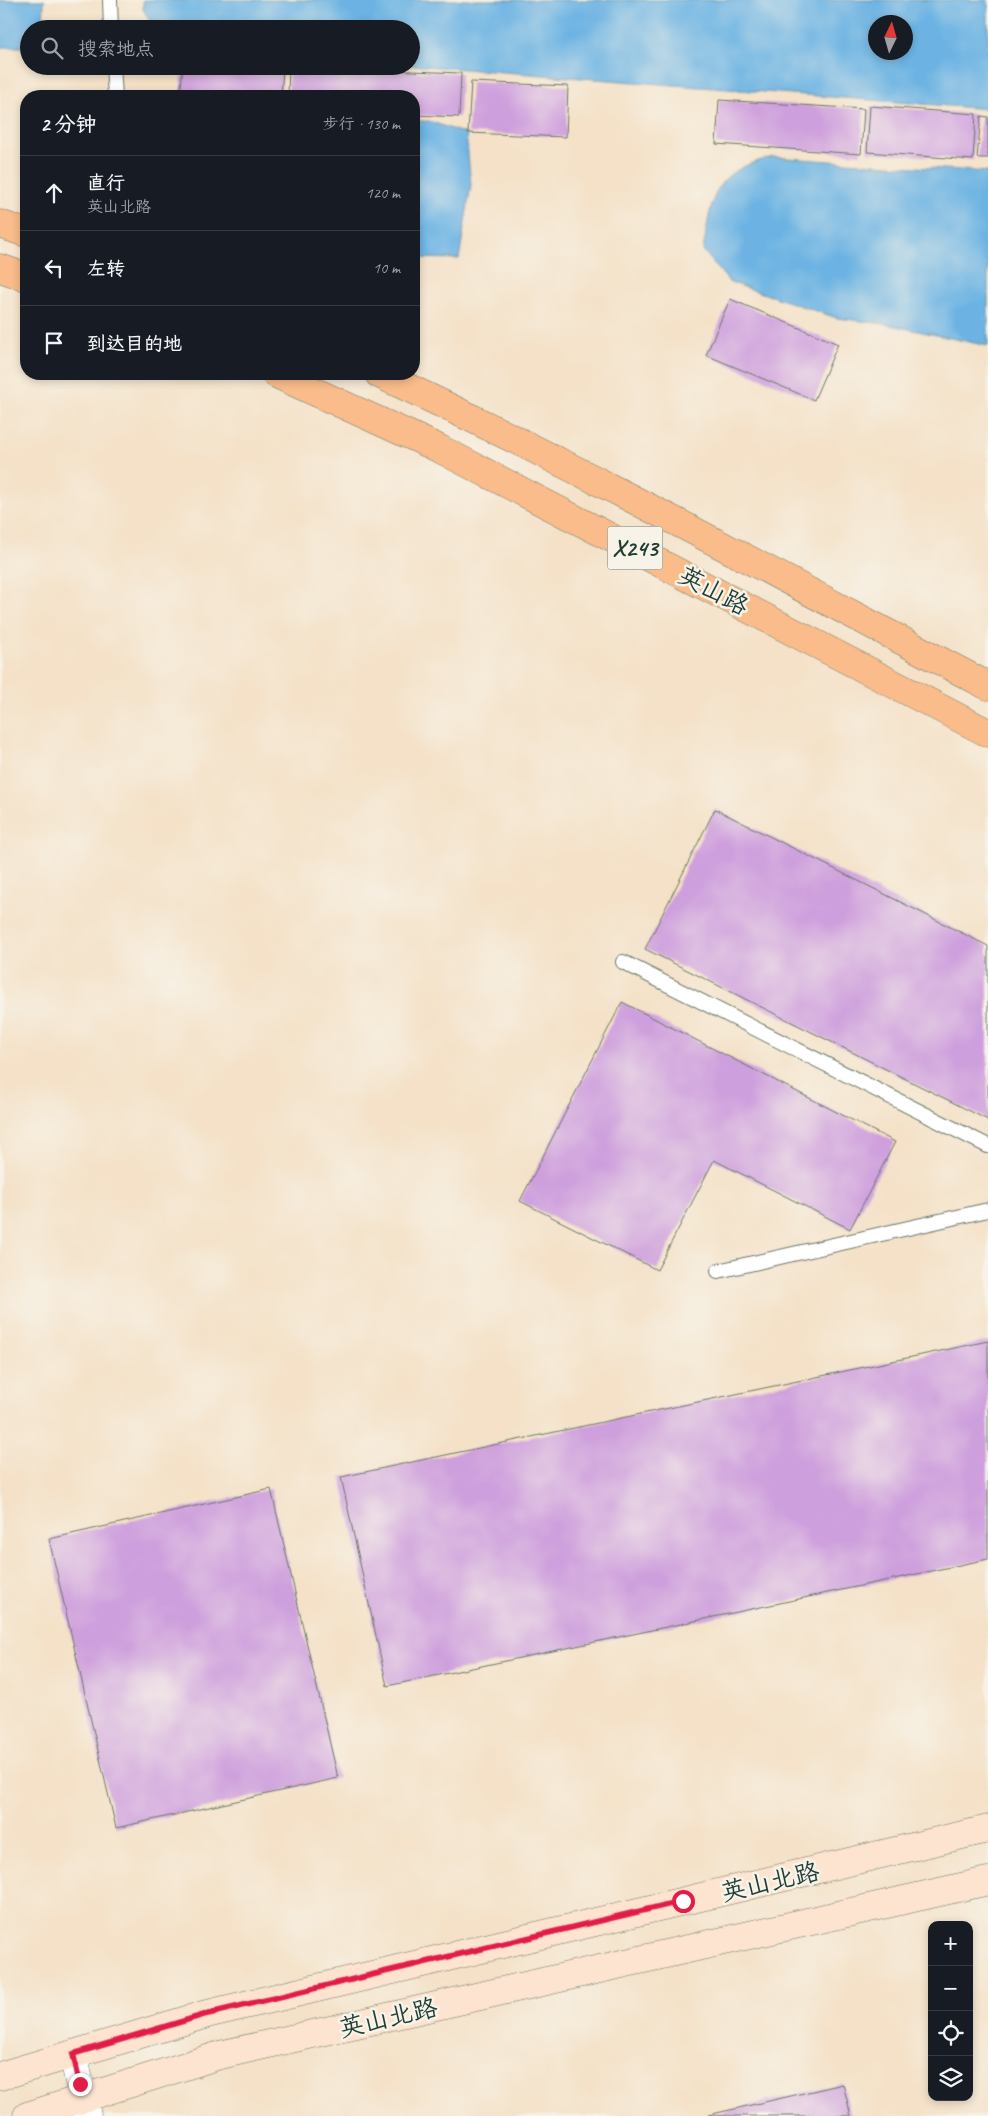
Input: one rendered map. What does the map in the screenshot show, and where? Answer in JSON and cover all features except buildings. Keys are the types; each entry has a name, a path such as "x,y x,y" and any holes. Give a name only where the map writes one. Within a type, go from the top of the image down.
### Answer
{"main road":[{"path":"0,224 20,231"},
{"path":"0,268 20,275"},
{"name":"英山路","path":"289,380 440,449 988,733"},
{"name":"英山路","path":"392,380 459,411 988,686"},
{"name":"英山北路","path":"0,2076 217,2011 988,1829"},
{"name":"英山北路","path":"27,2116 85,2107 220,2055 988,1881"}],"street":[{"path":"73,2054 85,2107"}],"lane":[{"path":"110,0 111,20"},
{"path":"114,75 115,90"},
{"path":"623,962 988,1146"},
{"path":"718,1271 988,1210"}],"water":[{"path":"0,0 44,0 43,20 20,20 20,47 0,47"},
{"path":"143,0 988,0 988,109 420,66 420,20 149,20 143,9"},
{"path":"420,121 429,121 466,134 471,185 459,259 420,258"},
{"path":"773,157 988,172 988,346 885,324 837,318 729,282 703,250 713,200 718,188 726,178 737,170"}],"route":[{"path":"80,2084 73,2054 207,2014 683,1901"}]}
